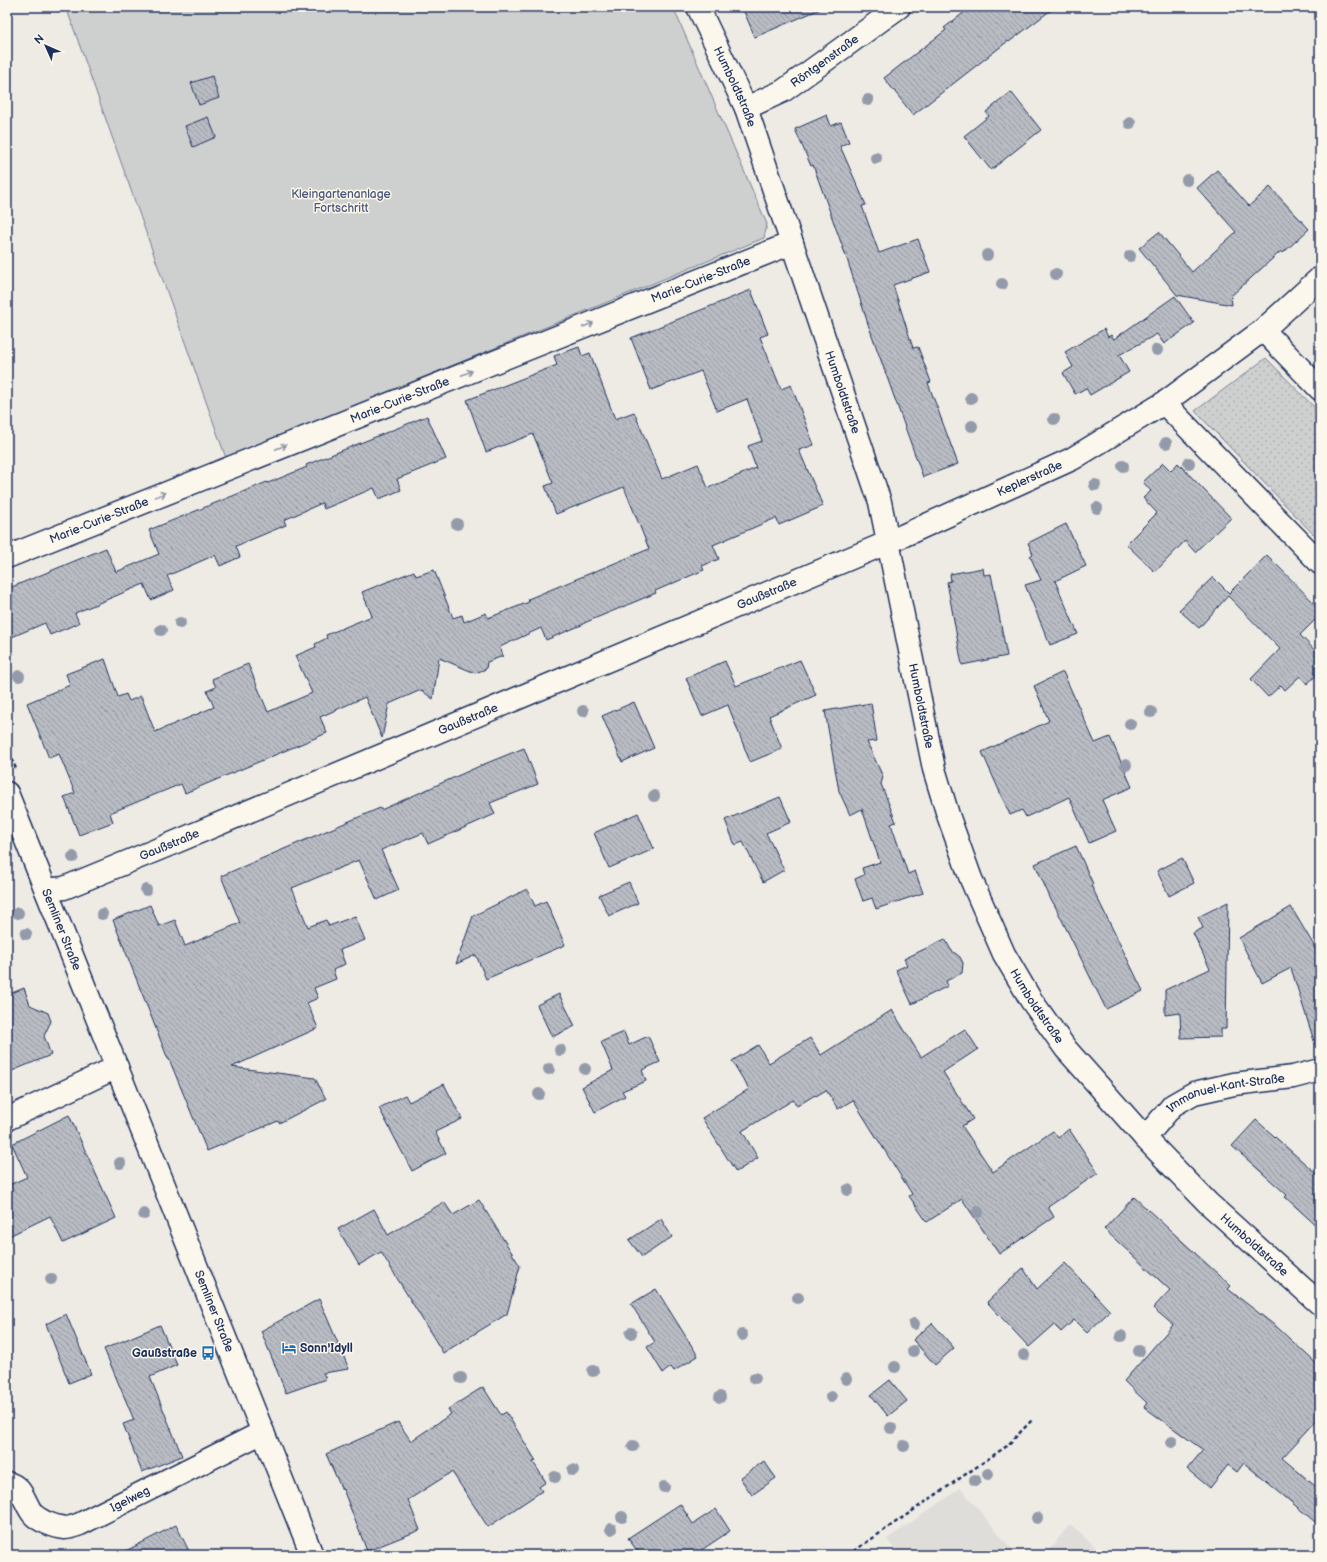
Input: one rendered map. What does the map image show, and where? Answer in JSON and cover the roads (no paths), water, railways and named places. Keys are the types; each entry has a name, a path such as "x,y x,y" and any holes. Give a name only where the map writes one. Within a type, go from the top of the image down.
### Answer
{"street":[{"name":"Humboldtstraße","path":"698,7 746,108 880,502 934,769 948,816 971,879 1004,954 1031,1000 1066,1049 1145,1138 1208,1203 1320,1304"},
{"name":"Röntgenstraße","path":"746,108 783,90 899,7"},
{"name":"Marie-Curie-Straße","path":"7,556 792,243"},
{"name":"Keplerstraße","path":"889,542 1072,459 1164,403 1263,330 1320,278"},
{"path":"1263,330 1320,389"},
{"path":"1164,403 1320,563"},
{"name":"Gaußstraße","path":"46,890 64,888 171,844 889,542"},
{"name":"Semliner Straße","path":"7,793 312,1555"},
{"path":"7,1119 117,1067"},
{"name":"Immanuel-Kant-Straße","path":"1145,1138 1174,1105 1194,1094 1234,1084 1293,1077 1320,1070"},
{"name":"Igelweg","path":"7,1483 12,1484 22,1494 33,1514 47,1523 70,1528 263,1432"}],"place":[{"name":"Sonn'Idyll","path":"289,1348"},
{"name":"Gaußstraße","path":"208,1353"}],"park label":[{"name":"Kleingartenanlage Fortschritt","path":"341,201"}]}
